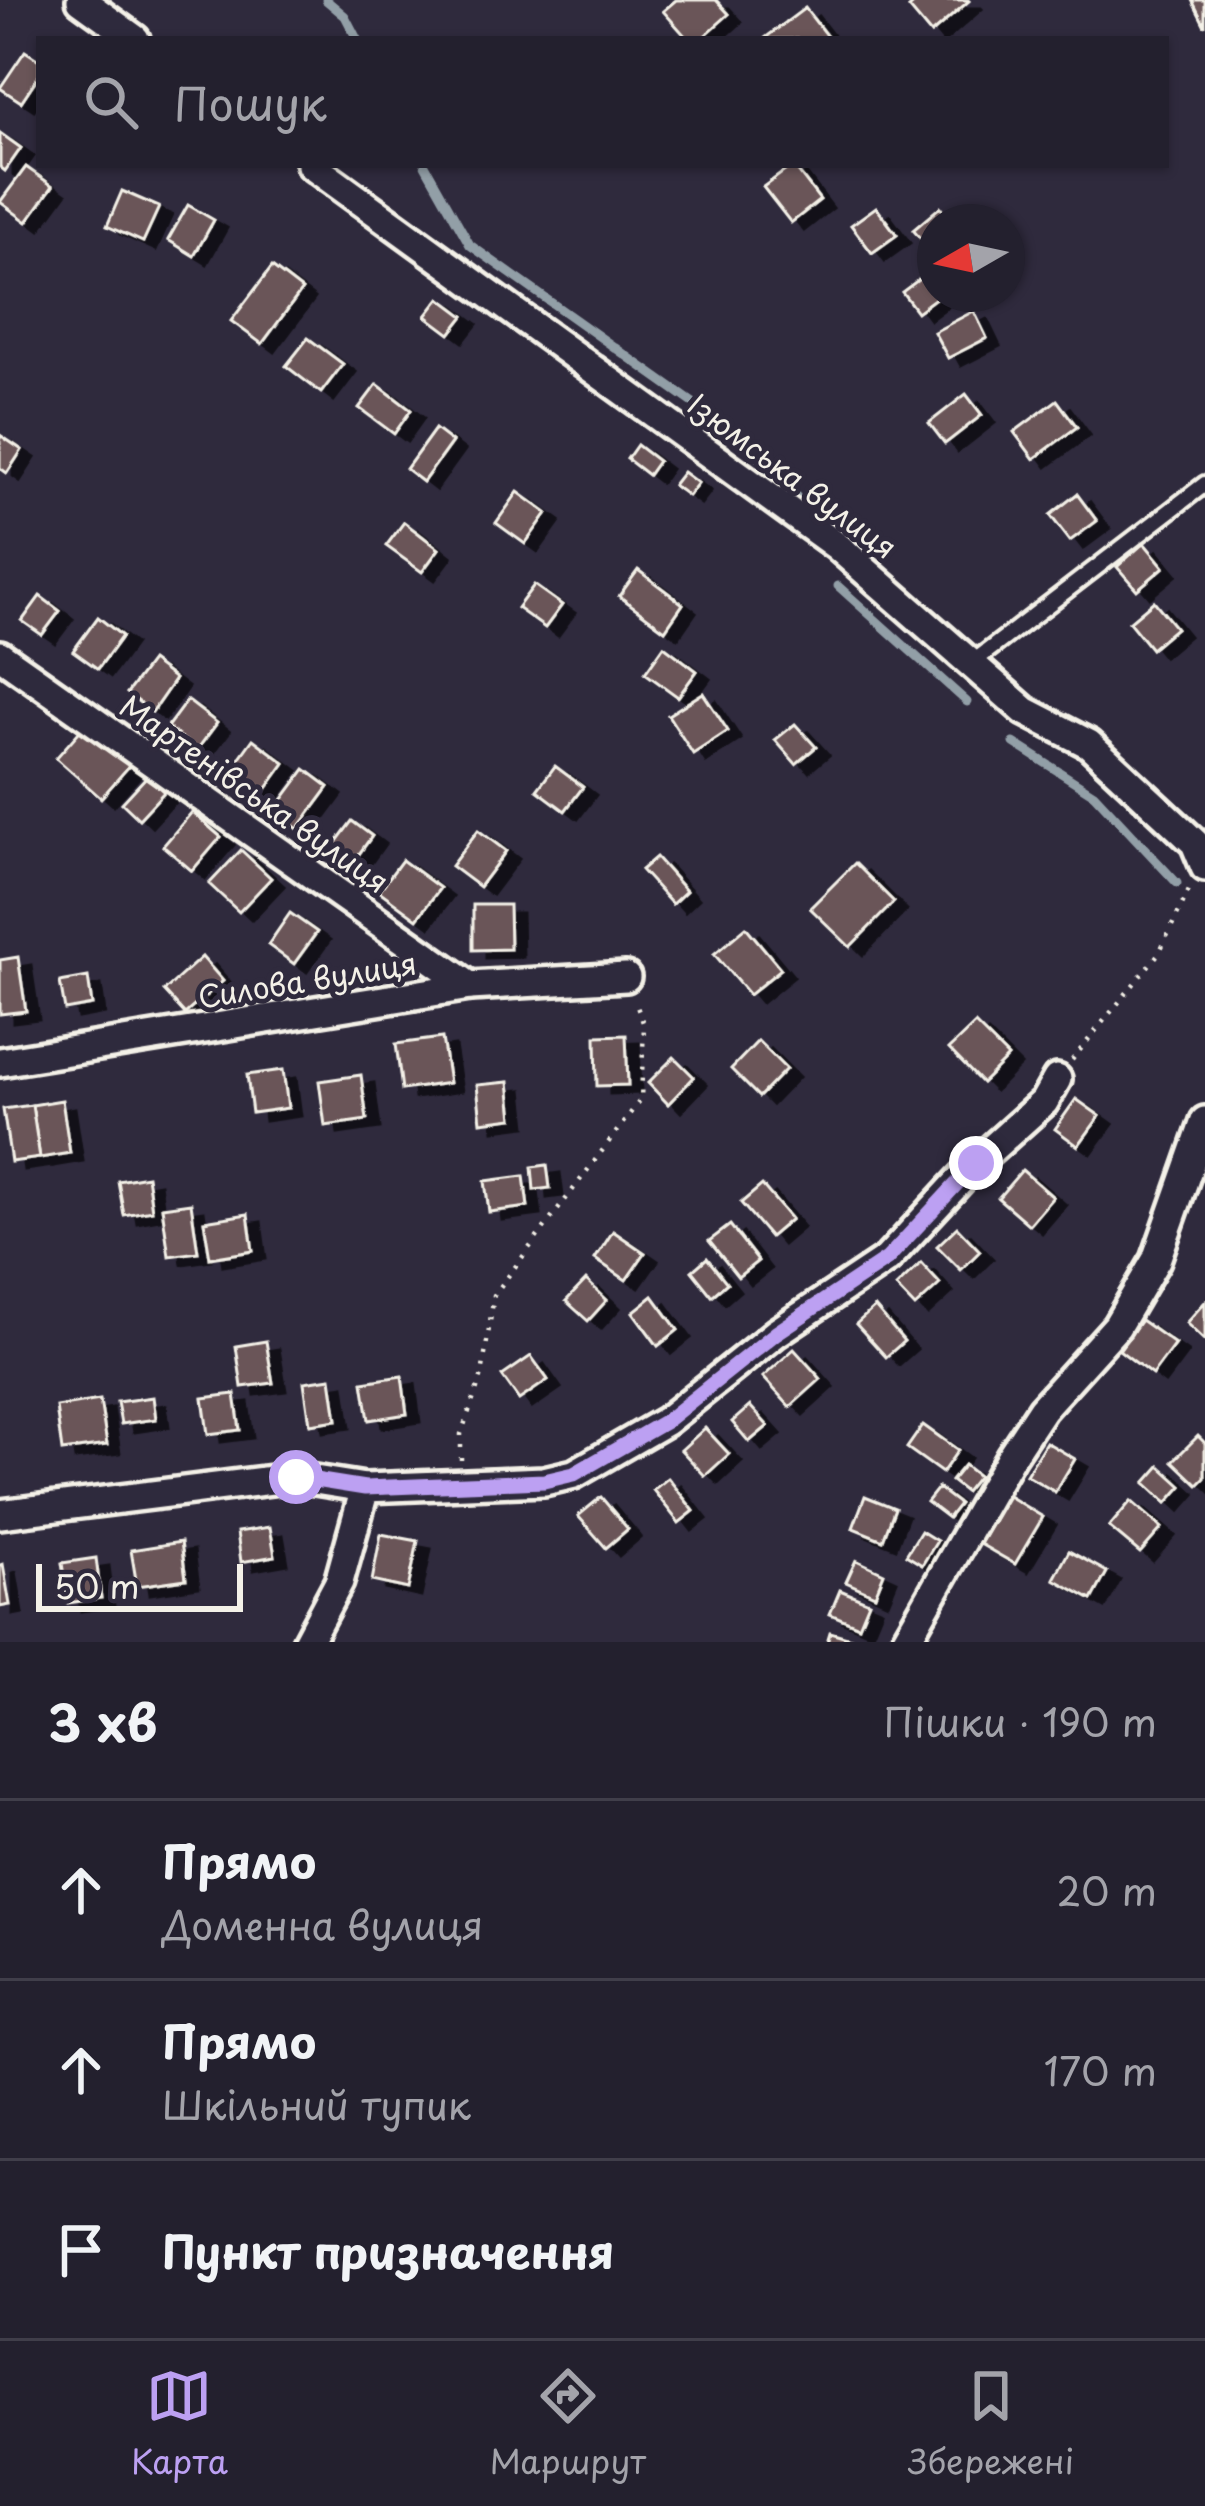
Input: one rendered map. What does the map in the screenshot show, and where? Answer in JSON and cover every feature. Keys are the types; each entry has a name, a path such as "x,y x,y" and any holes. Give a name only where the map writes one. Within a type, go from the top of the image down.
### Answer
{"street":[{"path":"81,0 131,36"},
{"name":"Ізюмська вулиця","path":"315,168 837,546 1025,711 1089,744 1202,852"},
{"name":"Мартенівська вулиця","path":"0,655 470,986"},
{"name":"Силова вулиця","path":"0,1062 470,986 626,976"},
{"path":"0,1514 296,1477 365,1488 544,1481 574,1474 666,1421 776,1333 887,1259 976,1163 1044,1102 1057,1078"},
{"path":"905,1642 1021,1440 1042,1409 1118,1326 1156,1260 1205,1121"},
{"path":"307,1642 339,1582 365,1488"}],"lane":[{"path":"972,663 1205,484"}],"path":[{"path":"1057,1078 1160,952 1202,852"},
{"path":"461,1486 461,1434 482,1376 494,1295 641,1099 644,1024 626,976"}],"building":[{"path":"676,0 716,0 729,14 704,36 685,36 663,11"},
{"path":"918,0 969,1 931,34 909,8"},
{"path":"1192,0 1205,0 1205,26"},
{"path":"805,8 827,36 768,36"},
{"path":"25,51 36,58 36,80 21,102 0,88"},
{"path":"0,133 21,148 5,171 0,167"},
{"path":"26,167 53,186 27,222 0,202"},
{"path":"795,168 820,200 791,223 763,187"},
{"path":"122,191 159,207 143,242 107,226"},
{"path":"188,205 214,220 194,256 168,240"},
{"path":"876,207 897,235 872,253 851,225"},
{"path":"272,267 302,290 262,344 231,321"},
{"path":"917,281 917,312 902,292"},
{"path":"440,298 464,316 450,334 426,316"},
{"path":"974,312 987,338 948,358 934,332"},
{"path":"308,338 343,364 321,393 286,366"},
{"path":"377,384 411,410 394,434 359,408"},
{"path":"966,394 982,415 945,444 929,423"},
{"path":"1057,400 1077,427 1034,459 1014,432"},
{"path":"435,429 452,442 423,482 406,469"},
{"path":"0,435 22,450 7,473 0,468"},
{"path":"637,445 658,461 648,475 627,459"},
{"path":"683,472 698,483 688,496 673,485"},
{"path":"518,492 547,513 525,544 496,523"},
{"path":"1077,494 1097,521 1070,541 1050,515"},
{"path":"404,522 439,549 422,572 386,546"},
{"path":"1144,543 1164,567 1137,590 1117,567"},
{"path":"638,570 683,604 665,630 619,596"},
{"path":"534,585 562,605 545,628 517,608"},
{"path":"40,596 60,611 42,635 22,621"},
{"path":"1154,601 1176,628 1151,649 1129,622"},
{"path":"98,617 122,636 98,669 73,651"},
{"path":"664,646 697,671 678,697 645,673"},
{"path":"151,661 175,679 152,712 127,693"},
{"path":"703,693 728,731 693,754 668,715"},
{"path":"187,700 217,723 197,750 167,727"},
{"path":"795,724 816,747 796,764 775,740"},
{"path":"85,725 130,765 101,798 56,758"},
{"path":"253,739 285,763 257,802 225,778"},
{"path":"555,766 583,787 565,811 537,790"},
{"path":"305,769 329,787 298,829 274,811"},
{"path":"147,776 164,792 139,819 122,803"},
{"path":"192,812 221,837 192,871 163,846"},
{"path":"352,821 372,836 349,868 328,853"},
{"path":"478,830 506,851 479,887 451,866"},
{"path":"241,850 271,878 239,912 209,884"},
{"path":"656,857 686,891 672,904 641,870"},
{"path":"402,860 440,888 417,919 379,891"},
{"path":"855,863 894,902 850,947 810,908"},
{"path":"473,905 509,905 510,949 473,950"},
{"path":"290,913 317,932 294,964 268,945"},
{"path":"746,927 781,969 749,995 714,954"},
{"path":"18,957 26,1011 0,1014 0,960"},
{"path":"202,957 223,981 185,1014 164,991"},
{"path":"88,977 92,1005 65,1010 60,982"},
{"path":"975,1024 1008,1057 982,1083 949,1049"},
{"path":"626,1035 628,1085 597,1086 596,1036"},
{"path":"442,1038 449,1083 402,1090 396,1044"},
{"path":"758,1041 786,1069 759,1097 731,1069"},
{"path":"674,1057 694,1077 668,1104 648,1083"},
{"path":"283,1070 288,1108 252,1113 247,1075"},
{"path":"361,1075 367,1120 325,1126 319,1081"},
{"path":"509,1082 513,1118 481,1122 477,1085"},
{"path":"1076,1099 1100,1116 1078,1146 1055,1129"},
{"path":"62,1100 70,1153 40,1158 32,1105"},
{"path":"32,1105 40,1158 11,1162 3,1109"},
{"path":"547,1165 550,1188 534,1190 532,1167"},
{"path":"1022,1170 1053,1197 1029,1225 998,1198"},
{"path":"147,1176 152,1210 124,1215 118,1181"},
{"path":"524,1176 528,1207 489,1212 485,1181"},
{"path":"762,1185 791,1219 770,1237 741,1203"},
{"path":"191,1203 198,1252 169,1256 162,1207"},
{"path":"248,1214 253,1251 210,1258 204,1221"},
{"path":"730,1225 758,1261 738,1277 709,1241"},
{"path":"957,1227 980,1251 961,1270 937,1246"},
{"path":"613,1231 645,1253 626,1280 595,1259"},
{"path":"707,1258 727,1283 712,1296 692,1271"},
{"path":"921,1263 940,1284 915,1307 896,1287"},
{"path":"586,1280 607,1300 588,1321 566,1301"},
{"path":"653,1296 678,1330 658,1346 633,1312"},
{"path":"1205,1302 1205,1341 1186,1323"},
{"path":"875,1307 904,1341 886,1357 856,1324"},
{"path":"1141,1320 1175,1344 1152,1375 1119,1350"},
{"path":"266,1341 273,1383 242,1387 236,1346"},
{"path":"794,1349 821,1379 790,1407 763,1377"},
{"path":"531,1356 548,1380 519,1400 502,1376"},
{"path":"402,1376 407,1414 369,1420 363,1382"},
{"path":"331,1378 337,1420 310,1424 304,1382"},
{"path":"235,1394 240,1430 208,1434 203,1398"},
{"path":"153,1397 156,1419 121,1424 117,1402"},
{"path":"100,1400 107,1445 62,1451 56,1407"},
{"path":"750,1406 768,1426 749,1442 732,1422"},
{"path":"923,1425 958,1450 942,1473 907,1448"},
{"path":"705,1428 729,1454 705,1476 681,1450"},
{"path":"1198,1436 1205,1443 1205,1478 1198,1485 1173,1461"},
{"path":"1046,1442 1075,1459 1055,1492 1026,1475"},
{"path":"964,1465 978,1476 965,1492 951,1481"},
{"path":"1160,1466 1182,1486 1167,1503 1145,1483"},
{"path":"668,1478 694,1511 679,1523 653,1490"},
{"path":"938,1488 959,1504 948,1518 927,1502"},
{"path":"865,1496 895,1508 883,1540 853,1528"},
{"path":"1008,1496 1043,1517 1015,1564 980,1544"},
{"path":"601,1497 628,1529 606,1548 578,1516"},
{"path":"1131,1501 1162,1528 1140,1553 1109,1527"},
{"path":"270,1527 275,1556 241,1562 237,1532"},
{"path":"921,1531 937,1541 922,1565 906,1555"},
{"path":"381,1534 418,1541 408,1589 372,1581"},
{"path":"181,1542 186,1579 137,1586 131,1550"},
{"path":"1069,1551 1107,1572 1092,1600 1054,1579"},
{"path":"96,1558 101,1598 68,1603 62,1563"},
{"path":"856,1560 884,1573 875,1595 846,1582"},
{"path":"0,1565 10,1605 0,1607"},
{"path":"840,1590 869,1602 859,1626 830,1614"},
{"path":"830,1632 861,1641 861,1642 827,1642"}],"waterway":[{"path":"326,0 345,16 355,36"},
{"path":"427,168 470,245 737,434 810,511"},
{"path":"838,586 967,702"},
{"path":"1014,743 1094,794 1177,883"}],"route":[{"path":"296,1477 365,1488 544,1481 574,1474 666,1421 776,1333 887,1259 976,1163"}]}
